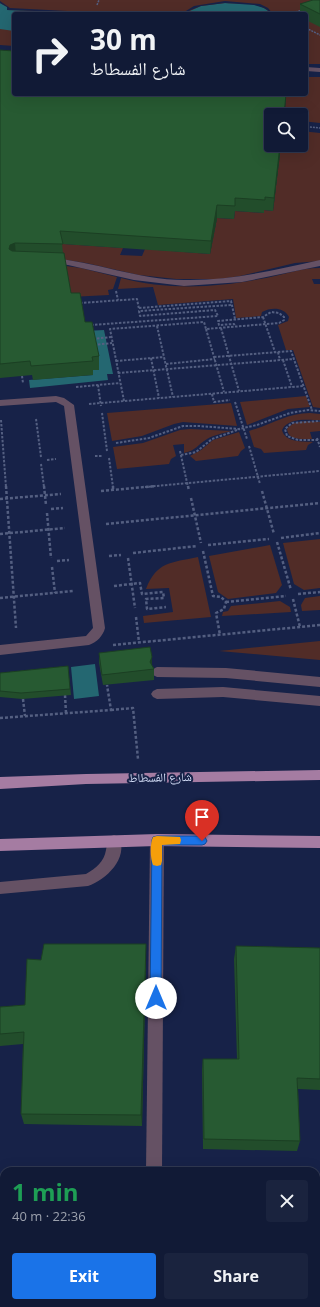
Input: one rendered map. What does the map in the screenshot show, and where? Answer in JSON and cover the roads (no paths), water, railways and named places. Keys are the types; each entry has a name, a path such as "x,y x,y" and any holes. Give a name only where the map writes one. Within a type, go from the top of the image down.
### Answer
{"main road":[{"name":"شارع الفسطاط","path":"0,783 139,778 320,775"},
{"path":"0,845 157,840 320,842"}],"street":[{"path":"308,69 320,70"},
{"path":"38,260 68,262 134,278 184,283 242,279 320,263"},
{"path":"0,403 56,399 69,405 98,632 95,637 83,641 0,650"},
{"path":"157,672 226,673 320,682"},
{"path":"157,694 224,692 320,701"},
{"path":"154,1167 157,840"},
{"path":"0,888 88,880 100,874 109,864 114,853 114,841"}]}
